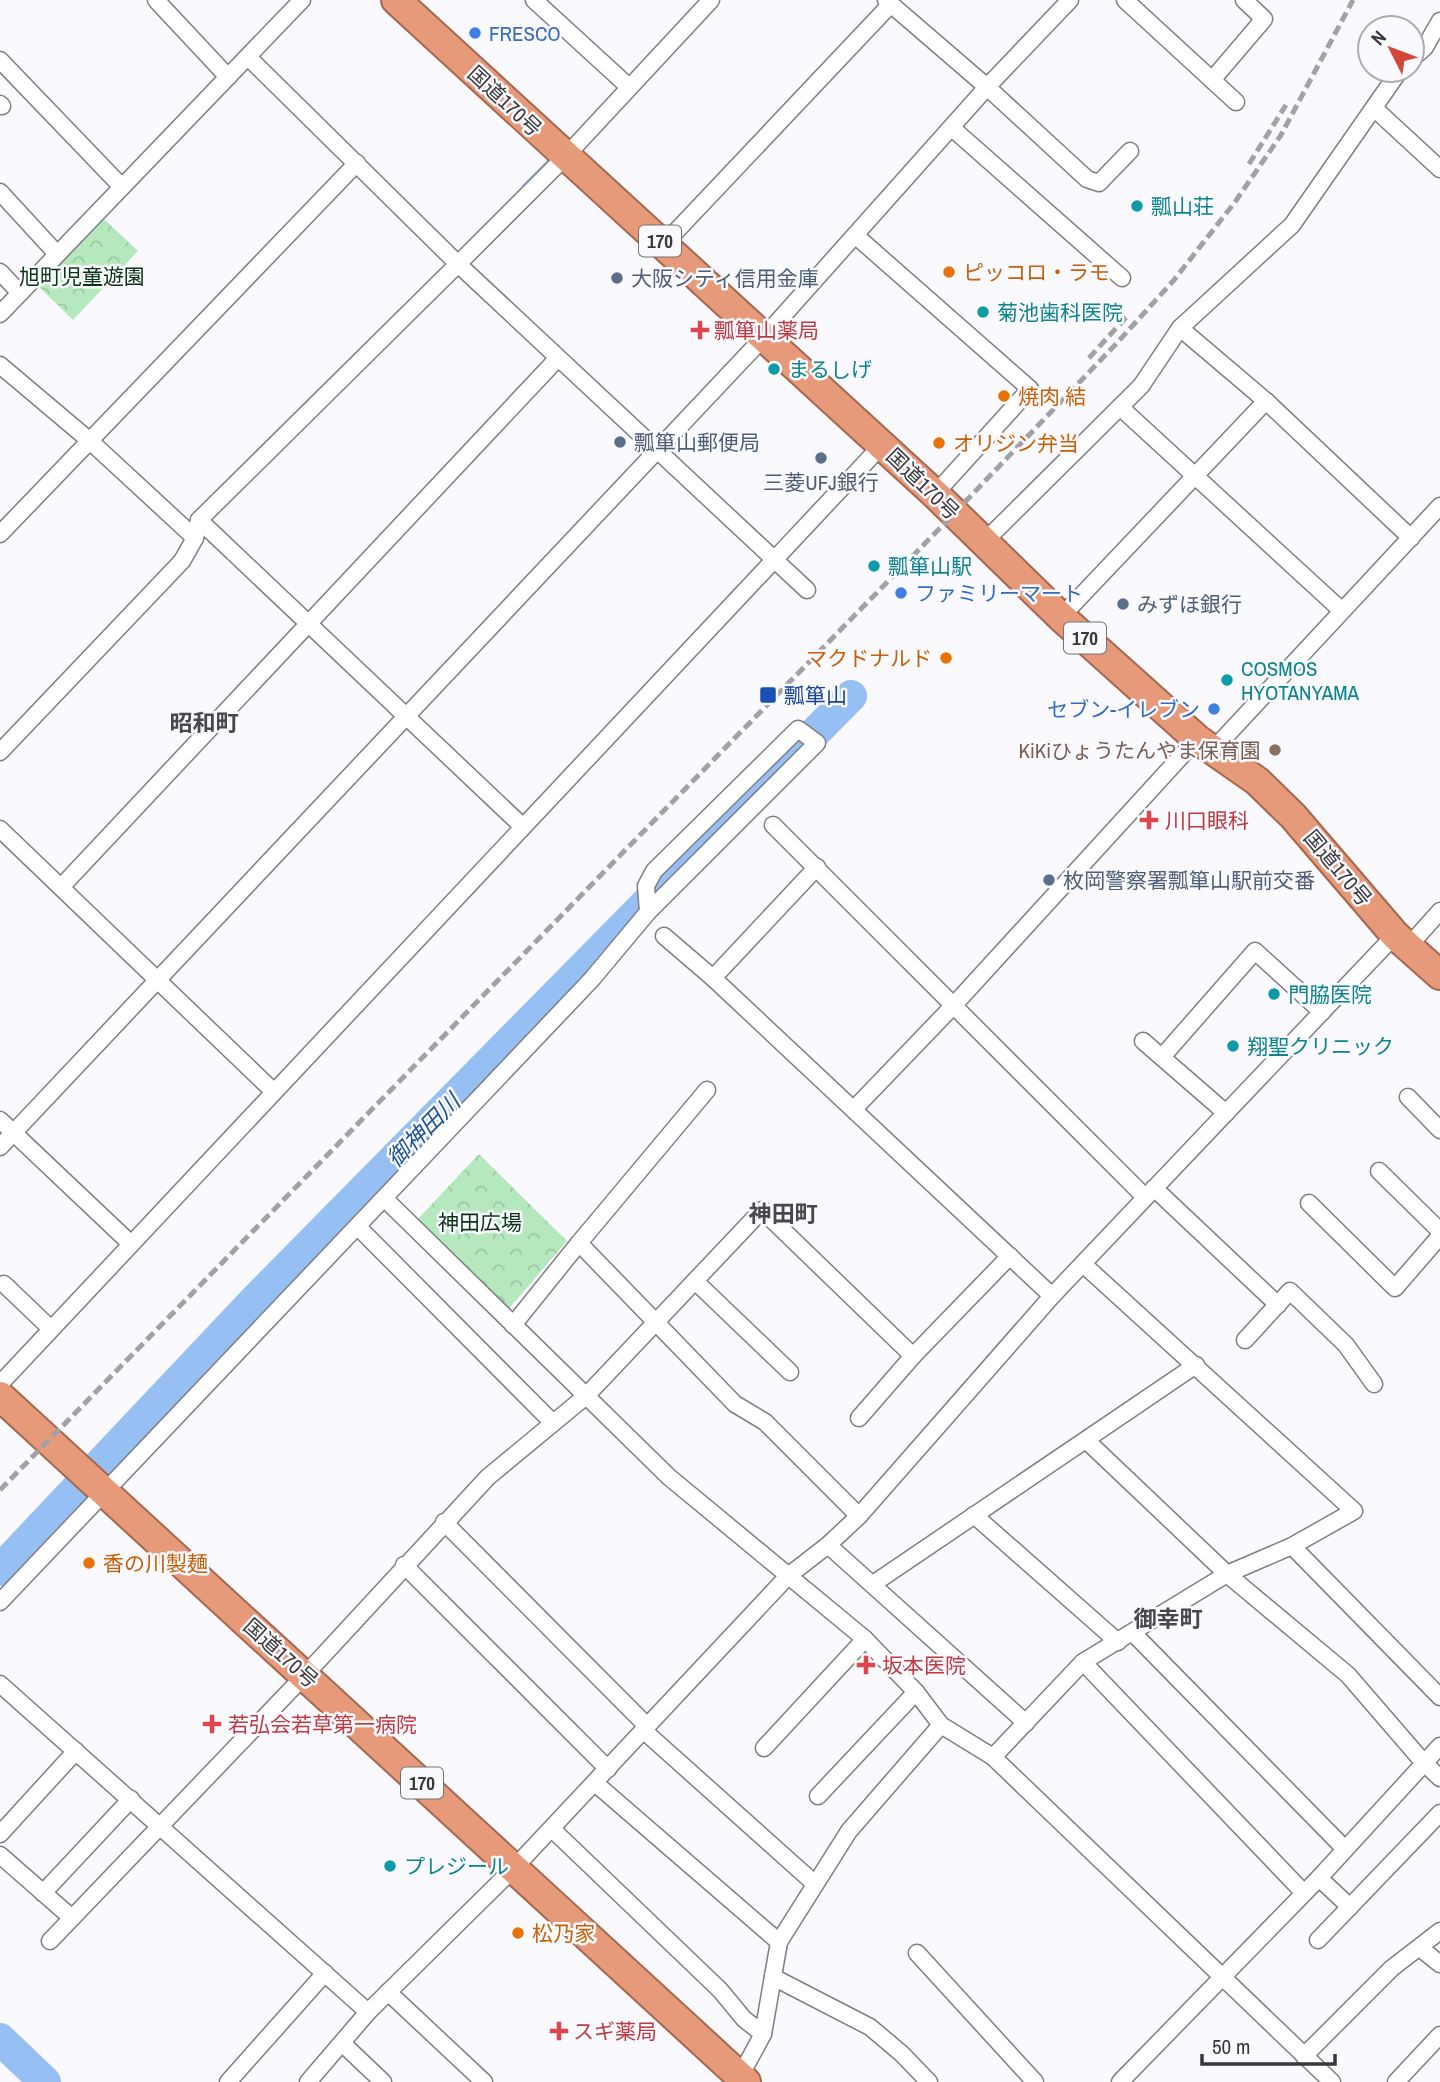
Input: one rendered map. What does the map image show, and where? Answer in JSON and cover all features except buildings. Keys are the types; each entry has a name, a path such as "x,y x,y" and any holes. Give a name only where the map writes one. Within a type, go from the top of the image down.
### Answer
{"highway":[{"name":"国道170号","path":"396,0 882,445 1061,617 1215,742 1257,781 1293,816 1401,941 1440,975"},
{"name":"国道170号","path":"0,1396 514,1868 741,2081"}],"street":[{"path":"156,0 228,77"},
{"path":"0,314 302,0"},
{"path":"534,0 629,88"},
{"path":"0,1147 764,337 987,87 1070,0"},
{"path":"1125,0 1236,102"},
{"path":"1212,80 1264,19 1244,0"},
{"path":"0,752 182,561 195,538 199,520 565,156 703,3"},
{"path":"664,244 896,4 1087,179 1099,183 1130,151"},
{"path":"1426,45 1440,21"},
{"path":"249,58 458,264 807,590"},
{"path":"0,60 121,186"},
{"path":"983,543 1141,386 1180,328 1292,225 1391,84"},
{"path":"1375,109 1440,169"},
{"path":"952,128 1122,278"},
{"path":"0,534 357,163"},
{"path":"0,192 57,254"},
{"path":"856,236 1030,389 934,494"},
{"path":"0,272 20,293"},
{"path":"1180,328 1266,401 1410,538"},
{"path":"62,886 558,358"},
{"path":"0,365 90,440 195,538"},
{"path":"1061,617 1266,401"},
{"path":"1120,407 1341,610"},
{"path":"0,1384 521,825 882,445"},
{"path":"854,1109 1215,742 1440,506"},
{"path":"199,520 521,825"},
{"path":"0,1602 94,1483 358,1227 593,977 648,909 816,741 799,729 654,871 646,886 648,909"},
{"path":"773,825 953,1006 1149,1193 1278,1305"},
{"path":"0,829 273,1091"},
{"path":"713,978 817,867"},
{"path":"308,2082 368,2012 552,1829 788,1576 828,1545 859,1516 1052,1296 1322,1012 1401,941 1440,911"},
{"path":"664,936 713,978 1052,1296"},
{"path":"1162,1057 1255,951 1322,1012"},
{"path":"1143,1041 1226,1113"},
{"path":"513,1325 707,1090"},
{"path":"1408,1097 1440,1130"},
{"path":"0,1120 131,1244"},
{"path":"1309,1203 1395,1288 1440,1233 1380,1171"},
{"path":"385,1199 669,1477 865,1639 916,1692 941,1725 993,1757 1327,2080"},
{"path":"50,1941 305,1675 444,1522 488,1477 586,1396 762,1210 913,1356"},
{"path":"358,1227 553,1423"},
{"path":"579,1242 735,1404 765,1422 859,1516"},
{"path":"859,1418 913,1356 1010,1256"},
{"path":"993,1757 1083,1662 1227,1574 1292,1546 1354,1511 1083,1264"},
{"path":"695,1281 790,1373"},
{"path":"4,1284 51,1329"},
{"path":"1245,1340 1290,1292 1346,1345 1374,1384"},
{"path":"873,1584 1195,1365"},
{"path":"1086,1440 1227,1574 1348,1675 1440,1778"},
{"path":"974,1515 1118,1642"},
{"path":"444,1522 645,1728 814,1883"},
{"path":"828,1545 1026,1723"},
{"path":"1292,1546 1440,1698"},
{"path":"404,1565 608,1769"},
{"path":"1133,1633 1345,1849"},
{"path":"764,1748 865,1639"},
{"path":"1083,1662 1304,1893"},
{"path":"0,1684 368,2012"},
{"path":"818,1796 916,1692"},
{"path":"741,2081 763,2034 779,1942 849,1831 941,1725"},
{"path":"1120,2082 1304,1893 1440,1746"},
{"path":"0,1834 76,1751"},
{"path":"595,1783 779,1942"},
{"path":"43,1893 131,1799"},
{"path":"1318,1940 1440,1814"},
{"path":"552,1829 720,1990 744,2019 763,2034"},
{"path":"0,1855 72,1918"},
{"path":"1318,1878 1350,1907"},
{"path":"1304,2056 1392,1968 1440,1931"},
{"path":"1420,1948 1440,1964"},
{"path":"917,1953 1035,2082"},
{"path":"228,2082 325,1973"},
{"path":"773,1976 870,2027 929,2082"},
{"path":"388,1992 484,2082"},
{"path":"1396,2082 1440,2035"},
{"path":"342,2043 383,2082"}],"green space":[{"name":"旭町児童遊園","path":"104,219 138,251 73,320 38,286"},
{"name":"神田広場","path":"479,1154 567,1241 506,1312 415,1222"}],"waterway":[{"path":"524,187 554,157"},
{"name":"御神田川","path":"0,1570 256,1299 851,696"},
{"path":"0,2039 45,2082"}],"railway":[{"path":"0,1490 941,527 1116,344 1174,280 1235,202 1281,135 1353,0"},
{"path":"1249,164 1286,105"},
{"path":"1089,358 1129,314"}],"place":[{"name":"FRESCO","path":"475,33"},
{"name":"瓢山荘","path":"1137,206"},
{"name":"ピッコロ・ラモ","path":"949,272"},
{"name":"大阪シティ信用金庫","path":"617,278"},
{"name":"菊池歯科医院","path":"983,312"},
{"name":"瓢箪山薬局","path":"700,330"},
{"name":"まるしげ","path":"774,369"},
{"name":"焼肉 結","path":"1004,396"},
{"name":"瓢箪山郵便局","path":"620,442"},
{"name":"オリジン弁当","path":"939,443"},
{"name":"三菱UFJ銀行","path":"821,458"},
{"name":"瓢箪山駅","path":"874,566"},
{"name":"ファミリーマート","path":"901,593"},
{"name":"みずほ銀行","path":"1123,604"},
{"name":"マクドナルド","path":"946,658"},
{"name":"COSMOS HYOTANYAMA","path":"1227,680"},
{"name":"瓢箪山","path":"768,695"},
{"name":"セブン-イレブン","path":"1214,709"},
{"name":"KiKiひょうたんやま保育園","path":"1275,750"},
{"name":"川口眼科","path":"1149,820"},
{"name":"枚岡警察署瓢箪山駅前交番","path":"1049,880"},
{"name":"門脇医院","path":"1274,994"},
{"name":"翔聖クリニック","path":"1233,1046"},
{"name":"香の川製麺","path":"89,1563"},
{"name":"坂本医院","path":"866,1665"},
{"name":"若弘会若草第一病院","path":"212,1724"},
{"name":"プレジール","path":"390,1866"},
{"name":"松乃家","path":"518,1933"},
{"name":"スギ薬局","path":"559,2031"}],"district":[{"name":"昭和町","path":"204,722"},
{"name":"神田町","path":"783,1213"},
{"name":"御幸町","path":"1168,1618"}]}
